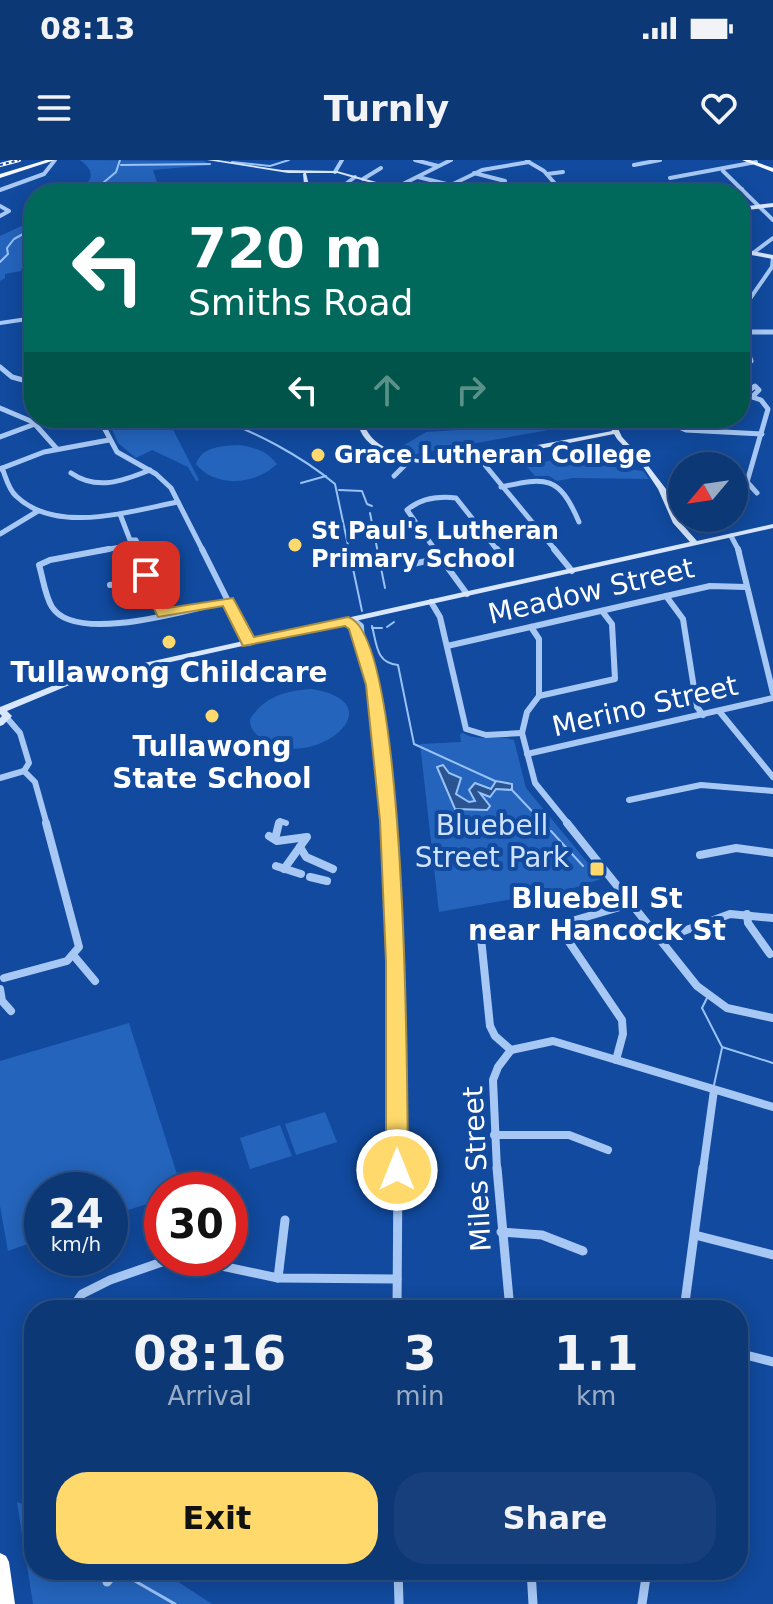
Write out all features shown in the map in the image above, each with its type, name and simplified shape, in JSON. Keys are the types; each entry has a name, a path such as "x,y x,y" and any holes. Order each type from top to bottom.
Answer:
{"highway":[{"path":"0,1562 6,1604"}],"main road":[{"path":"209,160 283,171 335,172 381,184"},
{"path":"745,160 773,169"},
{"path":"0,174 53,162"},
{"path":"302,171 305,184"},
{"path":"750,208 773,205"},
{"path":"750,253 773,257"},
{"path":"363,428 367,440 409,461 451,465 616,432"},
{"path":"614,428 662,489 672,516 696,544"},
{"path":"3,716 25,701 70,682 773,526"}],"street":[{"path":"335,172 342,160"},
{"path":"415,160 438,166"},
{"path":"403,184 451,160"},
{"path":"634,165 660,160"},
{"path":"453,184 474,173 527,161 547,174 555,184"},
{"path":"670,178 723,171 753,161"},
{"path":"0,190 42,175 53,162"},
{"path":"363,179 381,168"},
{"path":"723,171 737,184"},
{"path":"547,174 563,172"},
{"path":"474,173 505,181"},
{"path":"347,184 355,177"},
{"path":"418,177 447,184"},
{"path":"750,197 773,220"},
{"path":"0,206 9,211 0,216"},
{"path":"753,253 773,238"},
{"path":"750,299 772,267 773,257"},
{"path":"0,323 24,319"},
{"path":"750,332 773,332"},
{"path":"0,367 12,377 24,380"},
{"path":"750,389 755,386 759,390 753,396"},
{"path":"750,395 768,409 747,482 757,493"},
{"path":"0,408 24,416"},
{"path":"0,437 24,428"},
{"path":"40,428 50,436 57,449"},
{"path":"104,428 109,440 124,457 167,483 249,643"},
{"path":"681,428 762,434"},
{"path":"109,440 57,449 1,469 16,496 38,511 73,516 120,514 178,502"},
{"path":"480,459 572,571"},
{"path":"394,476 409,461"},
{"path":"71,473 82,481 102,485 125,481 150,470"},
{"path":"501,487 542,479 550,481 571,503 579,522"},
{"path":"467,594 407,510 411,505 447,497 459,502 506,561"},
{"path":"0,534 38,511"},
{"path":"120,514 128,542 39,565 52,607 67,620 96,626 228,601"},
{"path":"731,536 737,544 773,696"},
{"path":"413,564 440,558"},
{"path":"110,585 139,579 149,583 164,614"},
{"name":"Meadow Street","path":"447,646 710,586 746,587"},
{"path":"666,596 683,619 697,707 703,715"},
{"path":"431,602 439,614 466,729 485,735 522,733"},
{"path":"539,696 615,679 612,624 602,611"},
{"path":"351,620 372,678 381,731 392,877 396,1000 397,1300"},
{"path":"531,627 539,639 539,696 527,712 522,733 541,794 708,997 738,1012 773,1018"},
{"name":"Merino Street","path":"527,754 703,715 773,696"},
{"path":"719,711 773,777"},
{"path":"0,778 24,771 29,763 17,729 3,716"},
{"path":"11,1011 2,1001 2,976 74,956 79,947 35,782 32,775 24,771"},
{"path":"629,800 701,785 773,791"},
{"path":"284,827 274,838 307,837 280,868 301,874"},
{"path":"300,847 306,857 333,869"},
{"path":"700,855 736,848 773,853"},
{"path":"310,877 327,881"},
{"path":"616,1060 623,1034 620,1013 565,936 564,930 572,921 630,904"},
{"path":"659,940 730,914 773,918"},
{"path":"747,914 748,923 770,954"},
{"path":"481,938 490,1026 495,1036 511,1050"},
{"path":"74,956 95,981"},
{"name":"Miles Street","path":"509,1300 494,1135 493,1080 498,1067 511,1050 553,1041 773,1107"},
{"path":"685,1300 714,1090"},
{"path":"494,1135 569,1135 608,1150"},
{"path":"278,1278 285,1220"},
{"path":"501,1232 542,1235 583,1251"},
{"path":"695,1235 773,1255"},
{"path":"78,1300 82,1294 110,1280 162,1262 193,1260 278,1278 397,1279"},
{"path":"748,1356 773,1362"},
{"path":"398,1580 399,1604"},
{"path":"532,1580 533,1604"},
{"path":"642,1604 646,1580"}],"green space":[{"path":"80,160 204,161 211,165 153,170 157,184 86,184 91,173"},
{"path":"24,225 24,265 21,271 5,274 0,281 0,236"},
{"path":"111,428 172,428 199,480 196,481 188,467 152,450 136,458 118,443"},
{"path":"559,428 405,456 394,451 426,432"},
{"path":"240,445 261,451 277,464 258,476 235,481 213,477 196,464 208,450"},
{"path":"557,459 643,471 649,479 573,478 557,481 549,476 535,476 526,466"},
{"path":"312,689 337,697 348,708 348,721 338,733 322,743 302,748 282,748 262,739 253,730 250,719 269,700 284,693"},
{"name":"Bluebell Street Park","path":"460,734 514,740 526,788 601,879 574,888 439,912 420,744 461,742"},
{"path":"129,1023 176,1172 144,1172 144,1205 128,1210 128,1172 24,1172 24,1245 8,1251 0,1206 0,1061"},
{"path":"325,1112 337,1142 296,1155 285,1124"},
{"path":"280,1125 292,1156 250,1169 240,1138"},
{"path":"17,1502 24,1504 24,1547"},
{"path":"29,1580 175,1580 212,1604 33,1604"}],"shaded area":[{"path":"443,765 449,773 461,778 456,794 469,802 475,801 469,790 475,783 491,789 496,781 512,784 512,790 496,789 490,797 480,793 490,806 487,810 455,809 437,767"}],"waterway":[{"path":"102,184 116,172 120,160"},
{"path":"232,162 270,166 289,160"},
{"path":"121,165 210,164"},
{"path":"0,262 8,254 7,248 14,239 24,234"},
{"path":"240,428 276,445 325,476"},
{"path":"301,483 325,476"},
{"path":"325,476 335,484 362,611"},
{"path":"339,490 362,491 367,504 372,506"},
{"path":"370,513 385,588"},
{"path":"387,627 394,622"},
{"path":"372,628 382,628"},
{"path":"372,628 381,657 398,665 414,744 495,781"},
{"path":"511,789 549,829"},
{"path":"551,831 583,866"},
{"path":"707,998 702,1008 722,1047 773,1063"},
{"path":"714,1085 722,1048"},
{"path":"133,1580 175,1604"}],"railway":[{"path":"0,165 19,160"}],"place":[{"name":"Grace Lutheran College","path":"318,455"},
{"name":"St Paul's Lutheran Primary School","path":"295,545"},
{"name":"Tullawong Childcare","path":"169,642"},
{"name":"Tullawong State School","path":"212,716"},
{"name":"Bluebell St near Hancock St","path":"597,869"}],"route":[{"path":"146,575 153,576 149,583 164,614 228,601 249,643 348,621 355,627 374,685 389,821 396,962 397,1170"}]}
